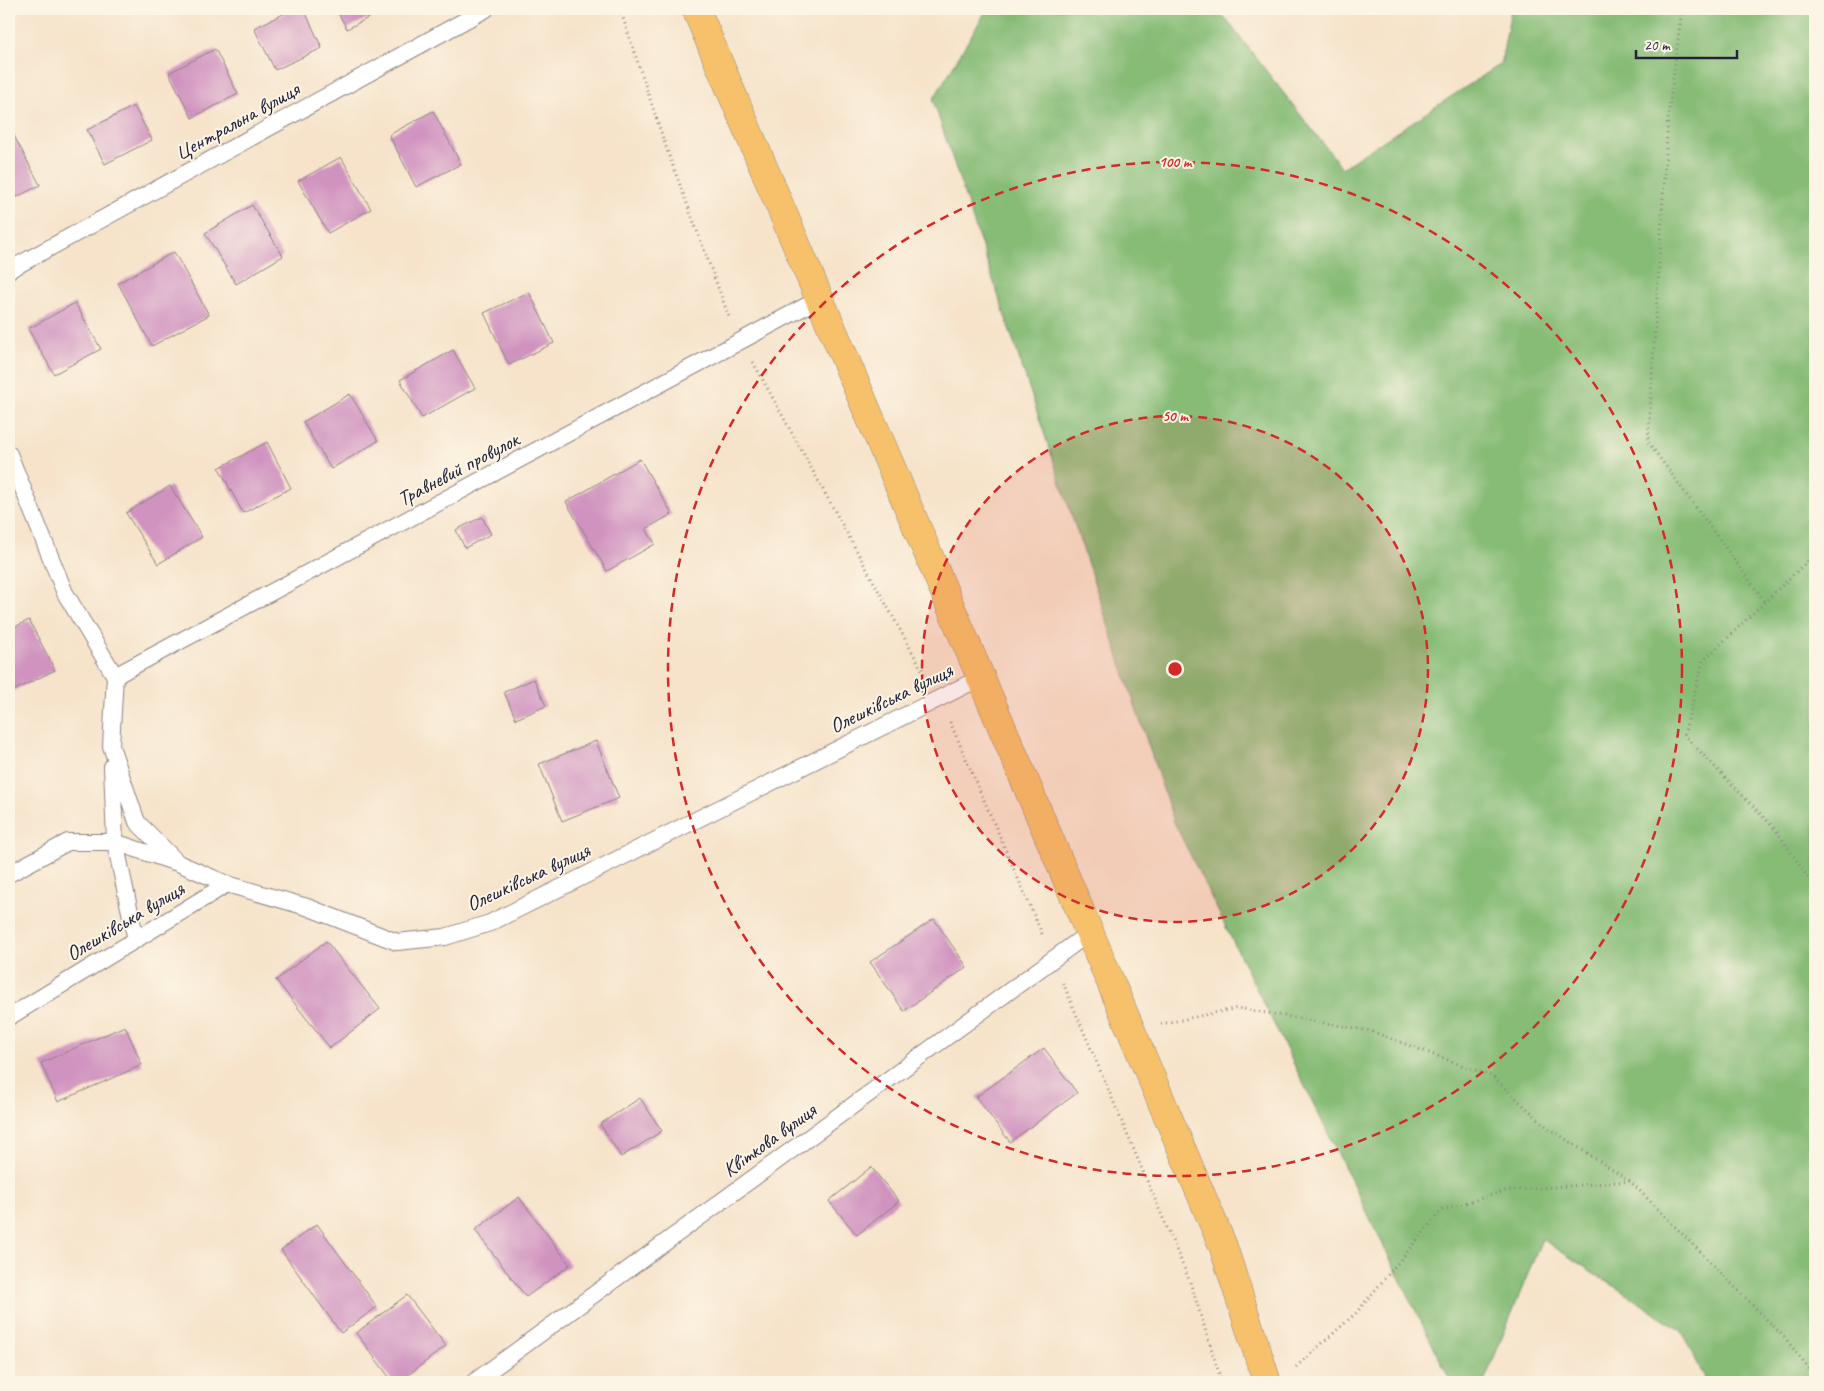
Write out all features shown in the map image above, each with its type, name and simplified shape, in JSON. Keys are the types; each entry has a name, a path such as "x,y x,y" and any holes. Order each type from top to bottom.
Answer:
{"main road":[{"path":"696,9 1223,1246 1267,1382"}],"lane":[{"name":"Центральна вулиця","path":"9,270 486,9"},
{"name":"Травневий провулок","path":"115,676 819,299"},
{"path":"9,454 65,593 115,676 111,746 115,842 136,940"},
{"name":"Олешківська вулиця","path":"9,1017 227,884 307,907 397,942 445,936 490,923 980,678"},
{"path":"111,746 136,822 178,863"},
{"path":"9,874 68,842 115,842 178,863 227,884"},
{"name":"Квіткова вулиця","path":"474,1382 1089,933"}],"path":[{"path":"1682,9 1668,118 1648,442 1766,602"},
{"path":"1815,554 1703,661 1684,735 1776,830 1815,888"},
{"path":"1130,1030 1238,1008 1372,1031 1493,1077 1548,1127 1630,1181 1785,1338 1815,1376"},
{"path":"1292,1370 1356,1313 1442,1210 1505,1191 1630,1181"}],"green space":[{"path":"987,9 1218,9 1342,168 1501,64 1511,9 1815,9 1815,1382 1707,1382 1681,1330 1542,1239 1484,1382 1451,1382 1174,822 933,100"}],"building":[{"path":"294,9 304,9 322,48 275,70 254,28"},
{"path":"336,9 385,9 347,29"},
{"path":"215,49 238,94 192,118 169,73"},
{"path":"134,106 152,140 105,164 87,130"},
{"path":"433,111 461,164 416,187 389,135"},
{"path":"13,134 40,185 9,201 9,136"},
{"path":"341,157 371,209 328,233 298,181"},
{"path":"252,205 283,256 236,284 205,233"},
{"path":"174,252 209,315 152,346 118,283"},
{"path":"529,292 554,343 509,365 484,313"},
{"path":"75,303 101,349 54,374 28,329"},
{"path":"453,350 475,388 422,418 400,380"},
{"path":"350,394 378,441 331,469 303,422"},
{"path":"267,442 291,488 243,513 219,468"},
{"path":"640,459 672,514 646,529 655,544 607,571 566,502"},
{"path":"170,486 202,537 158,564 126,513"},
{"path":"482,517 491,534 465,548 456,530"},
{"path":"29,620 55,670 9,693 9,630"},
{"path":"534,679 546,706 516,719 504,692"},
{"path":"596,741 619,798 562,821 539,764"},
{"path":"934,919 967,967 904,1011 870,962"},
{"path":"326,941 380,1009 330,1048 276,980"},
{"path":"125,1026 142,1065 58,1102 41,1063"},
{"path":"1044,1048 1077,1093 1010,1142 976,1097"},
{"path":"640,1098 662,1131 621,1157 600,1124"},
{"path":"871,1167 899,1201 857,1235 829,1201"},
{"path":"519,1197 570,1265 526,1297 475,1230"},
{"path":"317,1224 377,1307 341,1333 281,1250"},
{"path":"407,1295 446,1346 399,1382 393,1382 356,1333"}]}
